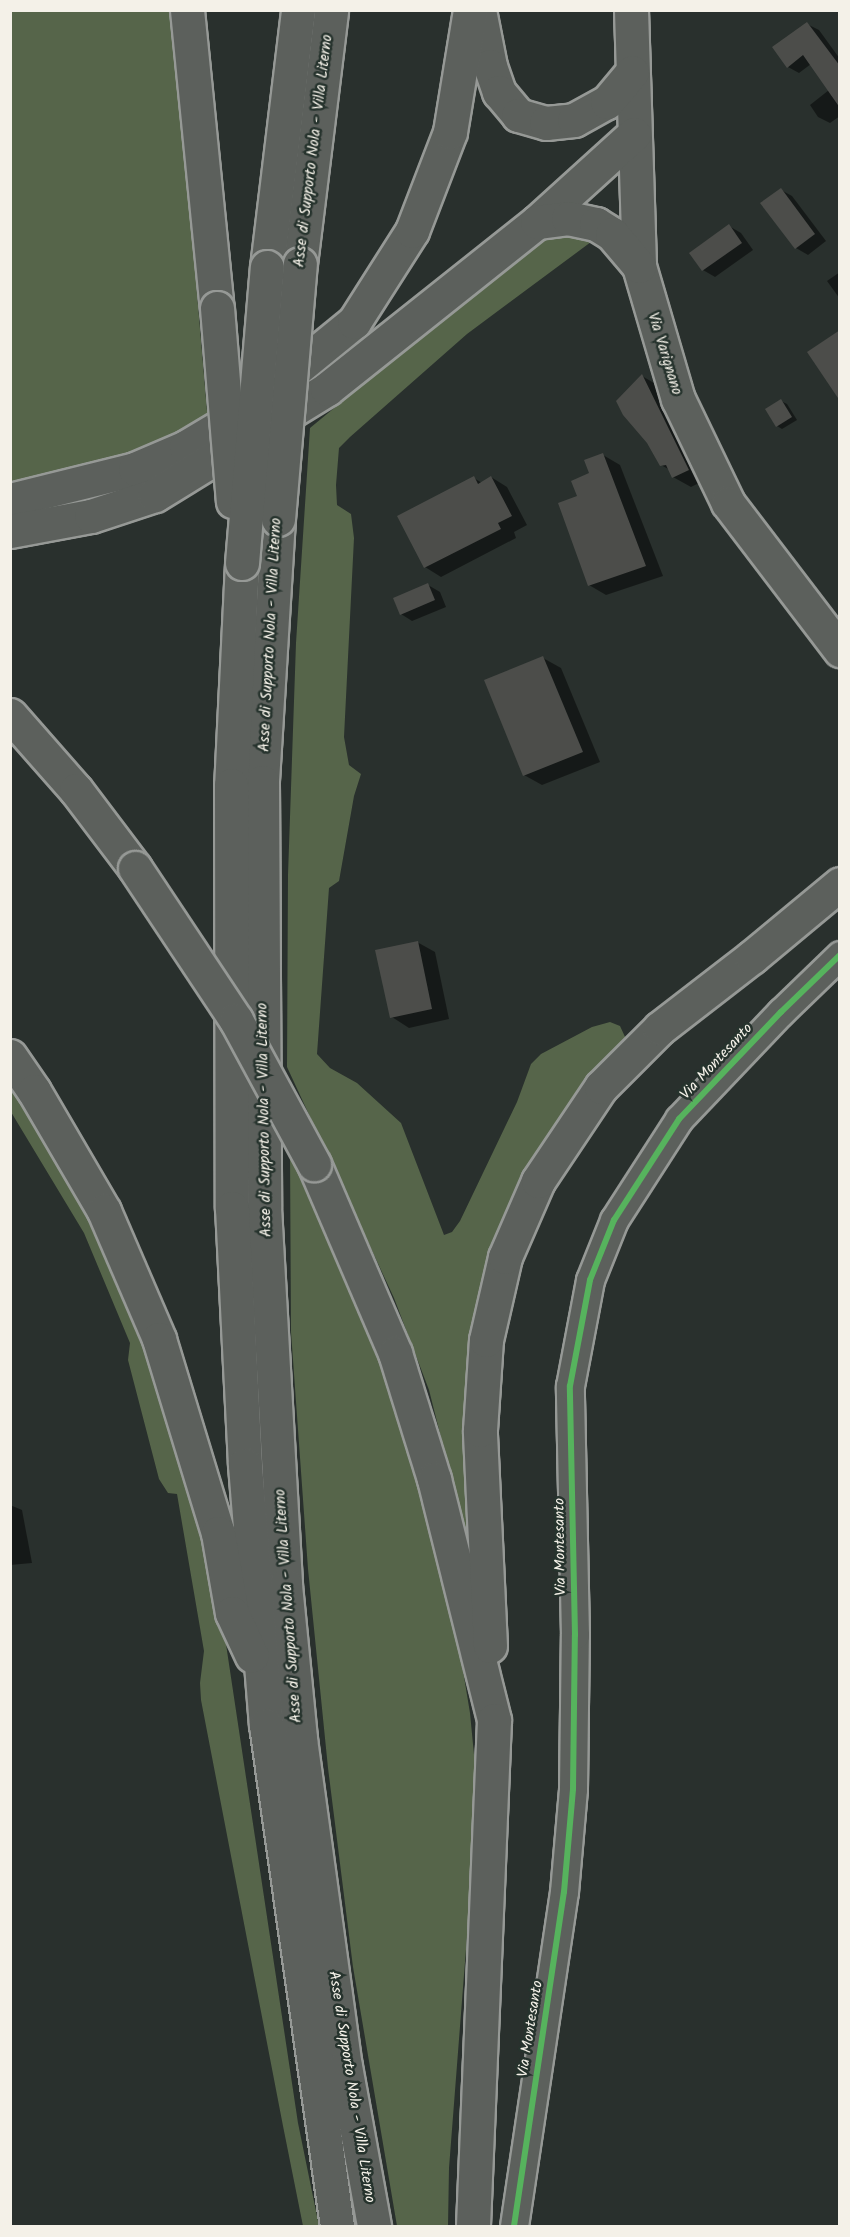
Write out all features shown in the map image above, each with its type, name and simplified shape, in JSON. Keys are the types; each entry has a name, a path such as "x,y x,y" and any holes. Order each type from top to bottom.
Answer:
{"main road":[{"path":"187,10 217,308 229,478 242,563"},
{"name":"Asse di Supporto Nola - Villa Literno","path":"298,10 267,267 242,563 231,785 232,1208 244,1465 266,1725 337,2226"},
{"name":"Asse di Supporto Nola - Villa Literno","path":"331,10 300,264 278,519 262,782 264,1183 283,1550 301,1751 345,2066 374,2226"},
{"path":"10,500 135,469 186,447 241,414 354,322 412,231 450,132 470,10"},
{"path":"479,10 490,66 499,92 518,115 546,123 574,120 607,102 632,72"},
{"name":"Via Varignano","path":"631,10 639,266 678,399 728,503 840,650"},
{"path":"10,531 91,516 155,495 327,389 537,222 634,134"},
{"path":"537,222 568,218 596,224 612,234 639,266"},
{"path":"10,714 76,790 135,868 236,1020 314,1164 395,1353 434,1479 494,1719"},
{"path":"473,2226 494,1719 480,1430 486,1340 505,1257 538,1181 601,1087 660,1028 752,957 840,884"},
{"path":"10,1056 34,1091 104,1211 159,1339 219,1533 232,1613 262,1677"}],"street":[{"name":"Via Montesanto","path":"514,2226 564,1892 573,1789 575,1635 570,1386 590,1280 614,1220 679,1119 781,1012 840,955"}],"green space":[{"path":"11,11 173,11 208,423 134,456 11,489"},
{"path":"558,231 595,239 467,334 350,437 339,448 336,485 337,505 351,514 354,538 344,737 349,765 361,774 354,796 339,881 329,888 317,1054 330,1068 357,1083 401,1123 444,1235 452,1232 460,1221 517,1102 531,1064 541,1054 592,1027 610,1022 620,1026 626,1039 522,1192 471,1556 429,1390 394,1298 287,1067 288,875 296,643 310,428 540,238"},
{"path":"10,1071 123,1279 212,1551 298,2123 319,2226 303,2226 283,2126 201,1700 200,1683 204,1651 177,1494 168,1493 159,1479 128,1360 130,1343 84,1233 11,1112"},
{"path":"290,1153 343,1265 376,1347 414,1462 455,1622 470,1713 475,1765 473,1859 449,2168 448,2226 397,2226 353,1967 328,1768 308,1569 291,1332"}],"building":[{"path":"807,22 840,66 840,108 803,55 787,68 772,47"},
{"path":"781,188 815,234 795,249 760,203"},
{"path":"729,224 742,243 702,271 689,253"},
{"path":"840,330 840,401 807,352"},
{"path":"642,374 689,470 672,478 666,465 660,466 647,443 623,415 616,401"},
{"path":"781,399 792,417 776,427 765,409"},
{"path":"603,453 646,566 588,586 558,503 577,496 571,481 589,473 584,460"},
{"path":"474,476 478,484 491,476 512,516 498,523 501,529 424,568 397,516"},
{"path":"428,583 435,600 400,615 393,598"},
{"path":"543,656 583,752 523,776 484,680"},
{"path":"418,941 432,1009 390,1018 375,950"}],"cycle path":[{"path":"514,2226 564,1892 573,1789 575,1635 570,1386 590,1280 614,1220 679,1119 781,1012 840,955"}]}
